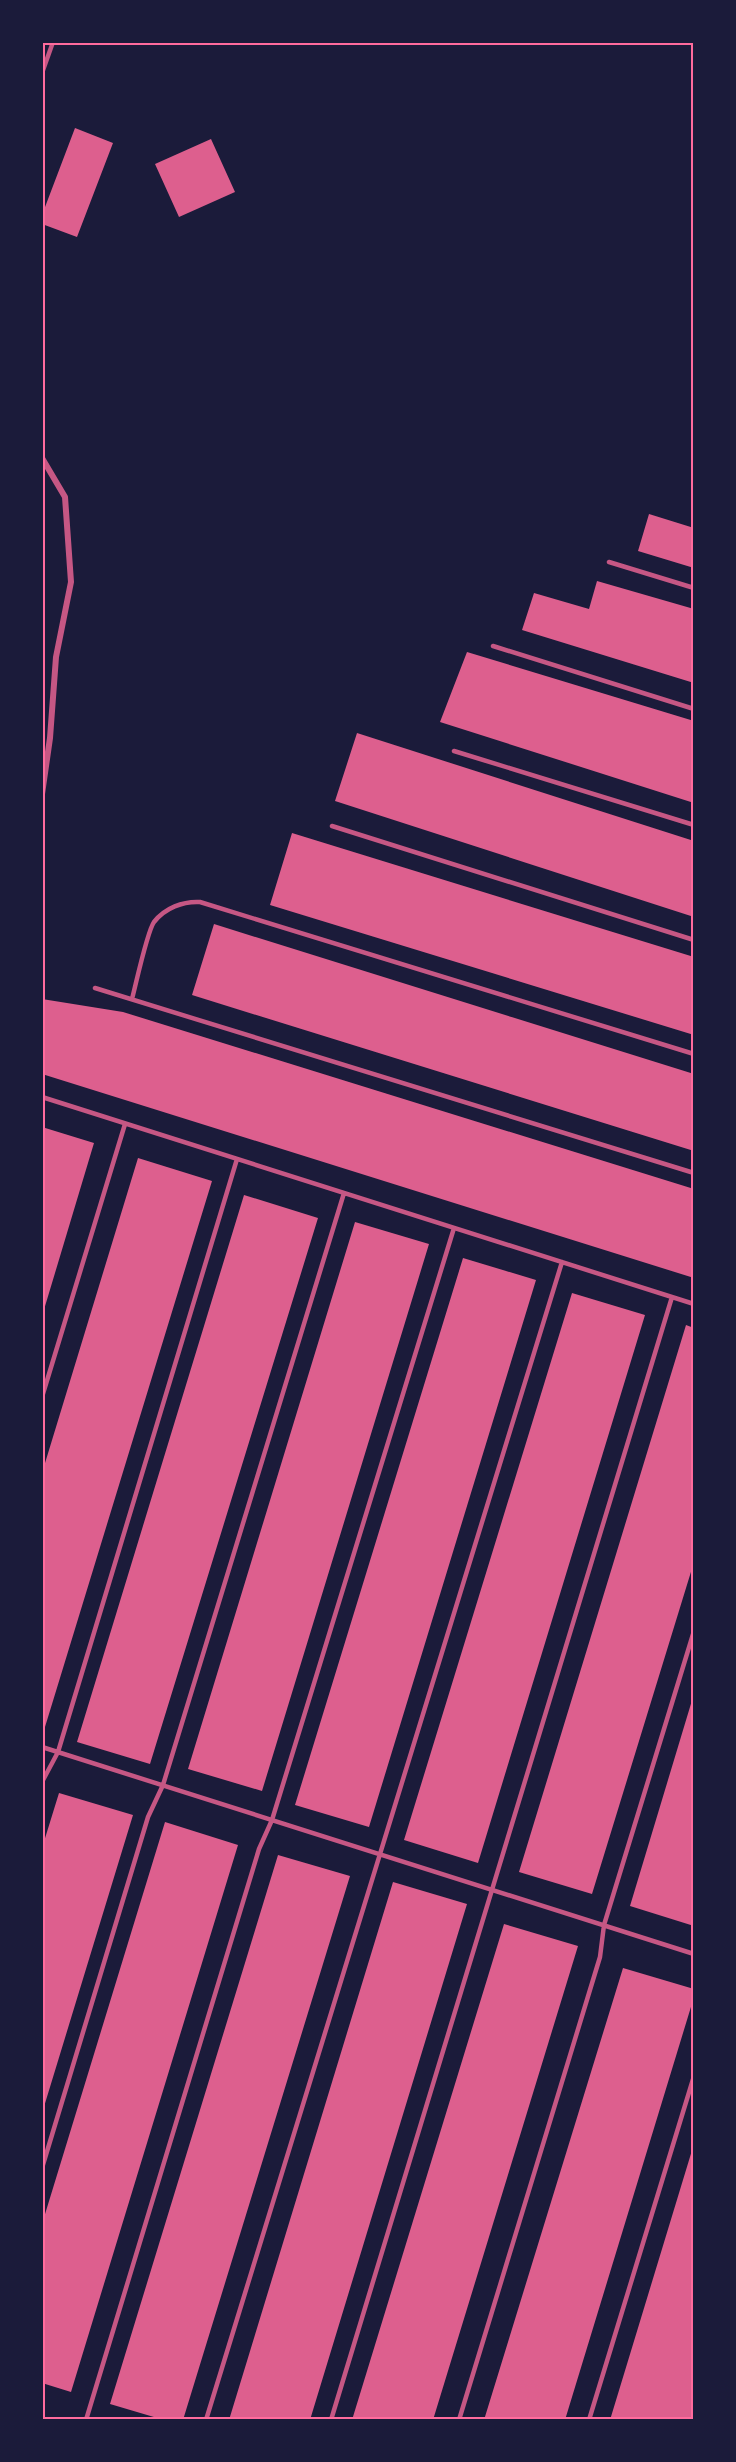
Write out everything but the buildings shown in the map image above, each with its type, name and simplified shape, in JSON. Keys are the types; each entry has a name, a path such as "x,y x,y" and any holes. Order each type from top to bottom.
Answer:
{"street":[{"path":"42,458 65,497 71,582 56,657 50,738 42,794"}],"lane":[{"path":"42,73 53,42"},
{"path":"609,562 694,588"},
{"path":"493,646 694,709"},
{"path":"454,751 694,825"},
{"path":"332,826 694,940"},
{"path":"132,999 153,924 164,912 175,906 189,901 200,902 694,1054"},
{"path":"95,988 694,1173"},
{"path":"42,1097 694,1304"},
{"path":"42,1396 125,1124"},
{"path":"42,1782 58,1752 237,1159"},
{"path":"42,2168 148,1817 163,1785 344,1193"},
{"path":"86,2420 255,1861 272,1820 454,1228"},
{"path":"206,2420 562,1262"},
{"path":"331,2420 672,1297"},
{"path":"459,2420 600,1957 604,1925 694,1631"},
{"path":"42,1747 694,1954"},
{"path":"589,2420 694,2076"}]}
